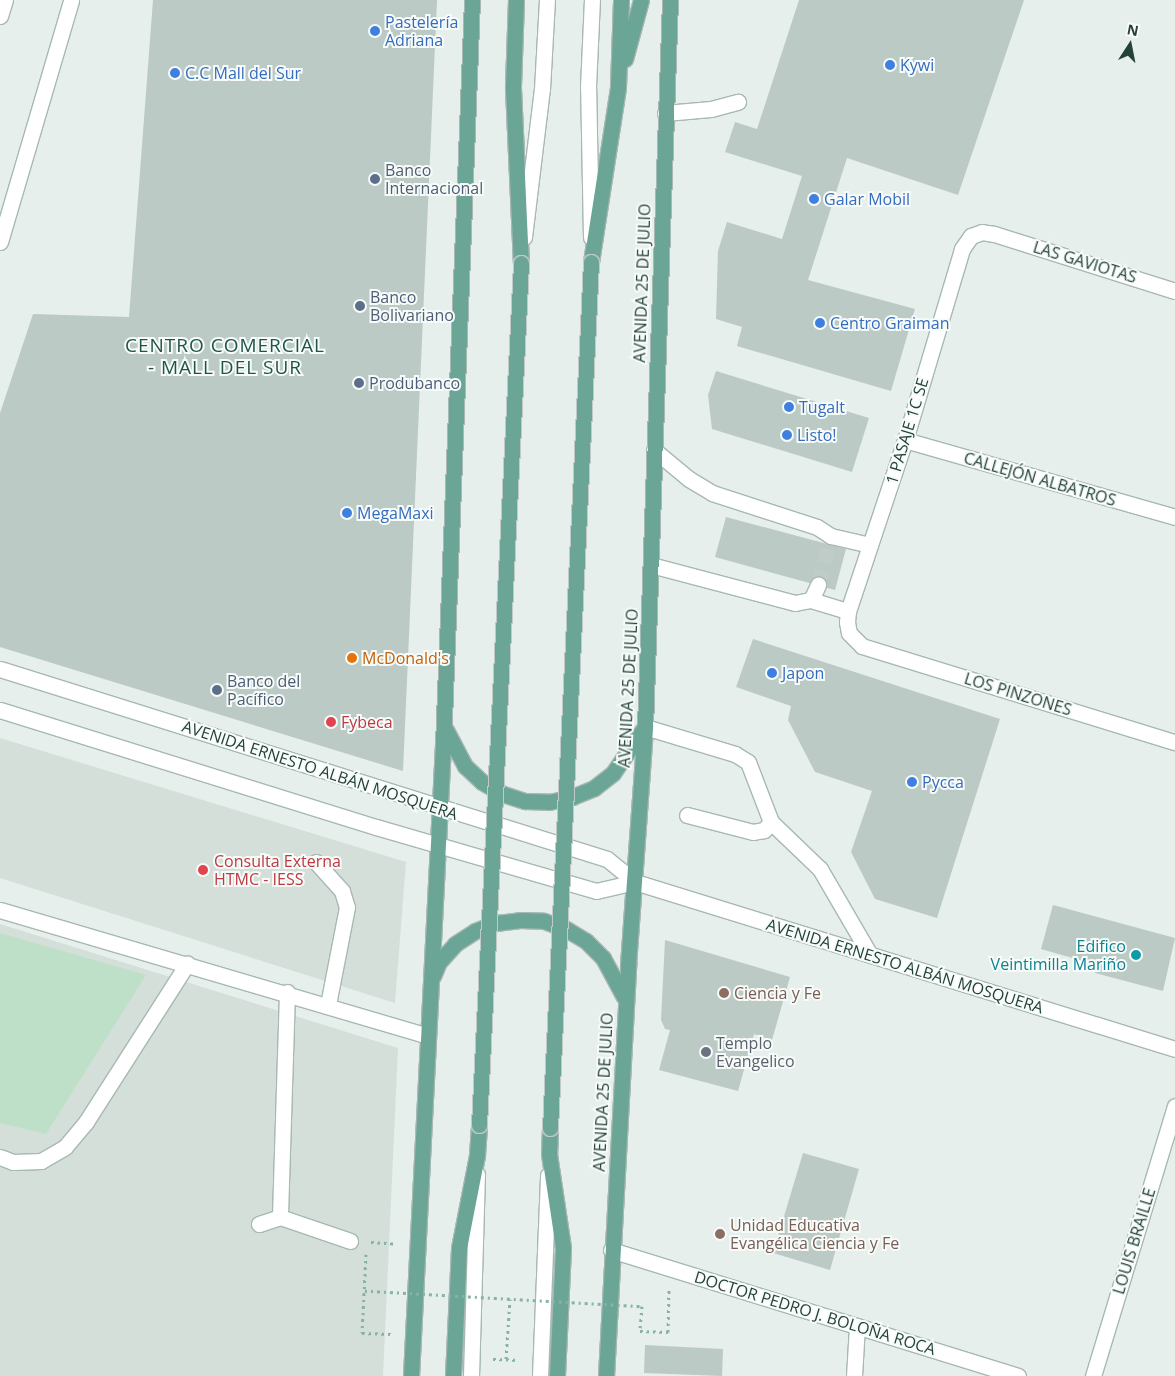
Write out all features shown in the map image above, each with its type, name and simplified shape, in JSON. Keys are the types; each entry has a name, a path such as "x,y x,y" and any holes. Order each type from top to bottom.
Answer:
{"main road":[{"path":"410,1376 444,724 472,0"},
{"path":"453,1376 458,1248 477,1155 479,1125 521,259 513,88 516,0"},
{"path":"618,87 621,0"},
{"path":"558,1376 563,1248 549,1154 591,259 618,87 641,0"},
{"name":"AVENIDA 25 DE JULIO","path":"606,1376 611,1250 645,727 670,0"},
{"path":"444,724 452,746 465,766 482,782 518,798 549,802 572,798 594,788 612,773 645,727"},
{"path":"430,983 439,962 455,944 474,931 496,923 544,921 566,929 586,941 603,958 626,1003"}],"street":[{"path":"0,16 5,0"},
{"path":"0,242 71,0"},
{"path":"521,259 542,89 547,0"},
{"path":"591,259 588,86 592,0"},
{"path":"665,113 711,109 738,102"},
{"name":"1 PASAJE 1C SE","path":"862,646 849,633 848,611 905,440 962,248 971,236 982,232 994,234"},
{"name":"LAS GAVIOTAS","path":"994,234 1175,290"},
{"name":"CALLEJÓN ALBATROS","path":"905,440 1175,518"},
{"path":"654,450 689,479 712,493 817,527 830,540 870,545"},
{"path":"651,565 795,603 811,600 848,611"},
{"path":"811,600 818,585"},
{"name":"LOS PINZONES","path":"862,646 1175,742"},
{"name":"AVENIDA ERNESTO ALBÁN MOSQUERA","path":"0,669 606,859 635,882 1175,1049"},
{"path":"0,710 438,845 596,891 635,882"},
{"path":"645,727 735,754 748,762 771,822 820,869 870,955"},
{"path":"687,815 754,832 764,830 771,822"},
{"path":"316,862 342,891 347,907 328,1005"},
{"path":"0,910 287,992 428,1036"},
{"path":"0,1157 13,1162 41,1161 65,1147 86,1122 187,964"},
{"path":"280,1217 287,992"},
{"name":"LOUIS BRAILLE","path":"1094,1376 1175,1106"},
{"path":"540,1376 549,1154"},
{"path":"471,1376 477,1155"},
{"path":"259,1224 280,1217 350,1241"},
{"name":"DOCTOR PEDRO J. BOLOÑA ROCA","path":"611,1250 1018,1376"},
{"path":"854,1376 857,1326"}],"path":[{"path":"367,1242 417,1245"},
{"path":"366,1252 362,1333 413,1335"},
{"path":"365,1291 642,1306 640,1331 668,1332 669,1268"},
{"path":"506,1359 510,1298"},
{"path":"472,1358 540,1361"}],"shaded area":[{"name":"Consulta Externa HTMC - IESS","path":"0,738 406,862 395,1003 0,878"},
{"path":"0,924 398,1048 383,1376 0,1376"}],"green space":[{"path":"0,933 146,975 46,1134 0,1123"}],"building":[{"name":"CENTRO COMERCIAL - MALL DEL SUR","path":"153,0 437,0 403,771 0,647 0,413 33,314 129,317"},
{"path":"799,0 1024,0 958,195 847,158 808,280 915,309 891,391 737,346 742,327 716,319 718,251 727,222 782,239 802,176 725,152 735,122 757,129"},
{"path":"716,371 869,418 852,472 712,429 708,395"},
{"path":"726,517 846,549 835,590 715,557"},
{"name":"Pycca","path":"753,639 1000,719 937,918 875,899 851,852 872,791 815,772 788,720 791,706 736,687"},
{"path":"1053,905 1175,938 1163,991 1095,973 1097,965 1041,949"},
{"name":"Ciencia y Fe","path":"665,940 790,977 772,1040 754,1034 738,1091 659,1070 670,1030 665,1029 661,1020"},
{"path":"803,1153 859,1169 830,1270 773,1253"},
{"path":"645,1345 723,1349 722,1376 644,1373"}],"tunnel":[{"path":"818,585 829,544"}],"place":[{"name":"Pastelería Adriana","path":"375,31"},
{"name":"Kywi","path":"890,65"},
{"name":"C.C Mall del Sur","path":"175,73"},
{"name":"Banco Internacional","path":"375,179"},
{"name":"Galar Mobil","path":"814,199"},
{"name":"Banco Bolivariano","path":"360,306"},
{"name":"Centro Graiman","path":"820,323"},
{"name":"Produbanco","path":"359,383"},
{"name":"Tugalt","path":"789,407"},
{"name":"Listo!","path":"787,435"},
{"name":"MegaMaxi","path":"347,513"},
{"name":"McDonald's","path":"352,658"},
{"name":"Japon","path":"772,673"},
{"name":"Banco del Pacífico","path":"217,690"},
{"name":"Fybeca","path":"331,722"},
{"name":"Pycca","path":"912,782"},
{"name":"Consulta Externa HTMC - IESS","path":"203,870"},
{"name":"Edifico Veintimilla Mariño","path":"1136,955"},
{"name":"Ciencia y Fe","path":"724,993"},
{"name":"Templo Evangelico","path":"706,1052"},
{"name":"Unidad Educativa Evangélica Ciencia y Fe","path":"720,1234"}],"district":[{"name":"CENTRO COMERCIAL - MALL DEL SUR","path":"225,357"}]}
